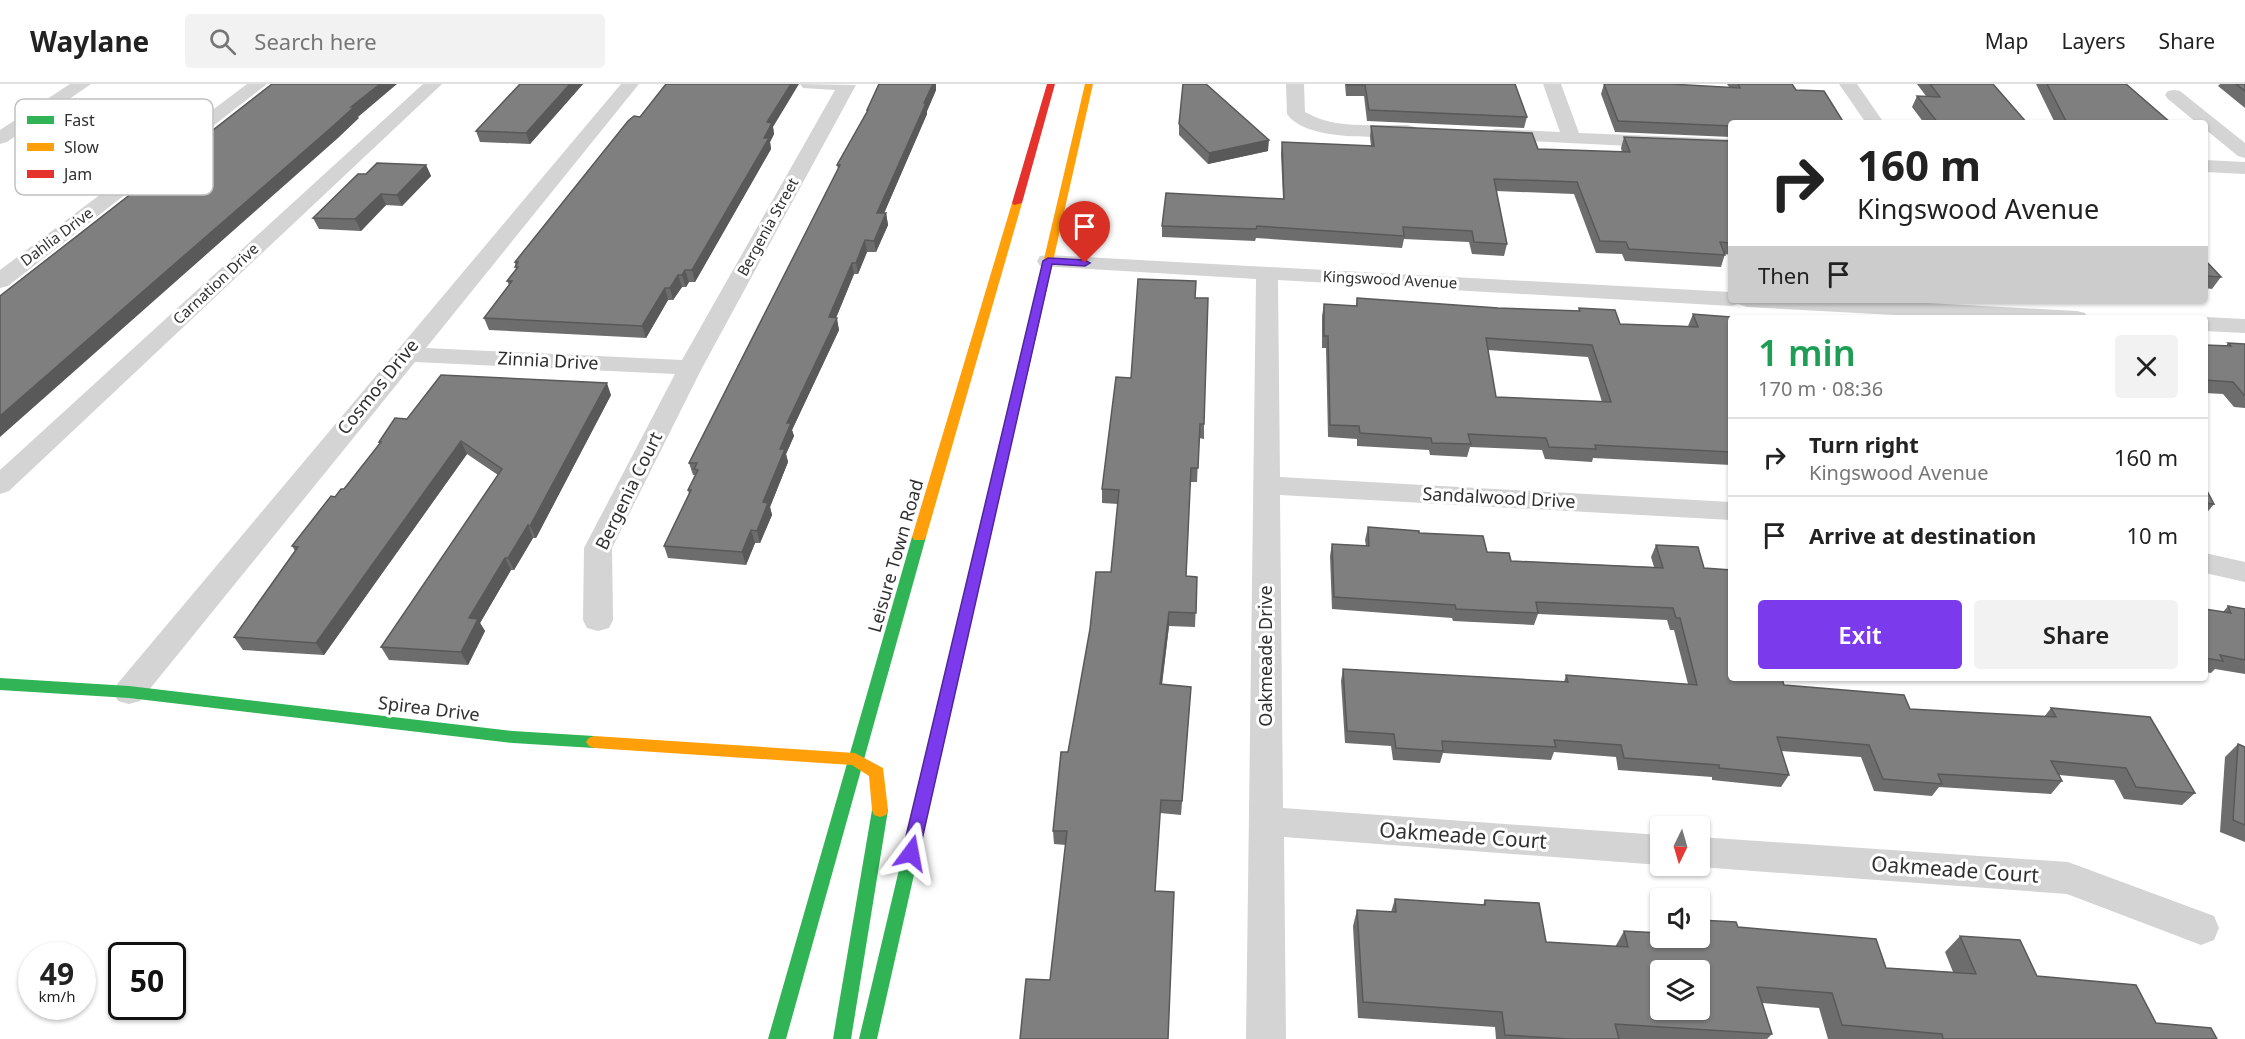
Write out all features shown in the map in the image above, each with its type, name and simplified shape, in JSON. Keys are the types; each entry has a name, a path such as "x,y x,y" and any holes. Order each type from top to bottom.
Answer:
{"main road":[{"name":"Leisure Town Road","path":"777,1039 855,759 1042,124 1051,84"},
{"path":"868,1039 1043,256 1089,84"},
{"path":"1031,204 1042,124"},
{"name":"Spirea Drive","path":"0,684 129,692 513,737 855,759"},
{"path":"842,1039 881,805 877,773 855,759"}],"street":[{"path":"59,99 82,84"},
{"name":"Dahlia Drive","path":"213,118 258,84"},
{"name":"Carnation Drive","path":"0,485 433,84"},
{"name":"Cosmos Drive","path":"129,692 630,84"},
{"path":"808,84 847,85"},
{"path":"1295,84 1296,114 1316,126 1423,132"},
{"path":"1552,84 1571,138"},
{"path":"1848,84 1873,120"},
{"name":"Bergenia Street","path":"690,368 847,85"},
{"path":"2174,95 2205,120"},
{"path":"2208,122 2245,152"},
{"path":"0,138 15,128"},
{"path":"1480,134 1728,145"},
{"path":"2208,166 2245,168"},
{"name":"Dahlia Drive","path":"0,281 113,195"},
{"name":"Kingswood Avenue","path":"1043,256 1268,273 1728,299"},
{"name":"Oakmeade Drive","path":"1266,1039 1268,273"},
{"path":"1802,303 2022,315"},
{"path":"2208,324 2245,326"},
{"name":"Zinnia Drive","path":"406,354 690,368"},
{"name":"Bergenia Court","path":"598,620 598,548 690,368"},
{"name":"Sandalwood Drive","path":"1266,485 1728,512"},
{"path":"2208,564 2245,572"},
{"name":"Oakmeade Court","path":"1266,822 1650,849"},
{"name":"Oakmeade Court","path":"1710,853 2068,878 2201,928"}],"building":[{"path":"272,84 380,84 0,416 0,296 130,195 213,195 213,130"},
{"path":"520,84 570,84 526,133 476,131"},
{"path":"666,84 791,84 767,122 772,123 764,138 769,138 692,270 685,270 682,275 678,275 670,288 665,288 642,326 484,318 512,281 507,281 518,267 515,267 518,262 515,262 628,121 634,116 640,117"},
{"path":"879,84 933,84 877,213 886,213 874,241 865,240 856,263 852,263 829,317 837,318 787,423 791,423 780,449 785,449 763,502 768,503 757,531 751,530 742,552 664,546 698,470 694,469 697,463 689,463 840,165 837,165 868,110"},
{"path":"1183,84 1206,84 1269,140 1209,153 1179,124"},
{"path":"1347,84 1515,84 1527,117 1369,110 1365,85"},
{"path":"1604,84 1670,84 1740,88 1738,84 1792,84 1796,90 1824,91 1842,120 1728,120 1728,126 1618,121"},
{"path":"1930,84 1993,84 2024,120 1936,120 1917,96 1940,97"},
{"path":"2047,84 2126,84 2168,120 2065,120"},
{"path":"2236,84 2245,84 2245,91"},
{"path":"1371,126 1532,133 1538,149 1630,152 1624,137 1728,141 1728,243 1720,242 1725,255 1629,249 1626,242 1600,241 1577,182 1494,179 1507,244 1474,242 1472,231 1403,227 1404,236 1257,226 1256,229 1162,226 1166,193 1284,199 1282,142 1374,146"},
{"path":"377,163 426,165 397,195 381,194 355,219 313,218 358,174 366,174"},
{"path":"2208,263 2221,277 2208,276"},
{"path":"1138,279 1196,281 1195,298 1208,298 1204,424 1200,424 1198,468 1191,468 1186,576 1197,577 1196,613 1169,612 1160,684 1191,687 1182,801 1161,800 1155,891 1174,892 1168,1039 1020,1039 1026,979 1050,980 1067,831 1053,831 1061,752 1068,752 1090,629 1096,572 1111,572 1119,490 1102,489 1116,377 1131,378"},
{"path":"1357,298 1498,308 1615,310 1620,324 1698,327 1693,314 1728,317 1728,452 1595,445 1596,449 1549,447 1546,438 1468,434 1471,444 1432,443 1431,438 1360,433 1359,426 1330,425 1328,336 1324,336 1324,304 1357,306","holes":["1486,338 1592,345 1611,402 1496,397"]},
{"path":"2228,343 2245,344 2245,395 2233,382 2208,380 2208,345 2231,346"},
{"path":"441,375 607,383 530,526 528,525 508,558 505,558 469,618 478,619 461,652 381,647 502,469 461,441 316,643 234,637 298,547 292,546 331,496 335,497 341,489 344,489 381,442 379,442 395,418 407,419"},
{"path":"2208,493 2214,504 2208,503"},
{"path":"1368,527 1419,531 1419,533 1483,536 1487,552 1509,553 1511,561 1663,568 1656,545 1698,547 1704,568 1728,570 1728,681 1783,681 1784,685 1904,695 1910,709 2056,717 2051,708 2150,717 2195,793 2136,787 2126,768 2051,761 2062,781 1938,774 1942,784 1883,779 1869,745 1777,737 1789,775 1719,768 1719,765 1624,758 1621,745 1554,740 1556,747 1442,741 1443,751 1396,748 1394,734 1347,731 1343,669 1568,682 1566,675 1697,685 1680,618 1676,618 1673,608 1536,602 1538,613 1456,609 1455,605 1334,597 1332,544 1369,546"},
{"path":"2228,606 2245,609 2245,660 2220,655 2223,661 2208,658 2208,609 2231,613"},
{"path":"2238,744 2245,747 2245,825 2233,820"},
{"path":"1395,899 1485,905 1485,900 1539,903 1546,942 1628,947 1624,931 1650,932 1650,948 1710,948 1710,921 1736,922 1738,927 1876,939 1886,968 1976,974 1960,936 2020,940 2037,976 2136,985 2156,1023 2211,1028 2217,1039 1943,1039 1942,1034 1842,1025 1832,993 1757,987 1772,1034 1615,1024 1619,1039 1505,1035 1502,1012 1363,1002 1357,910 1396,912"}],"traffic: fast":[{"path":"868,1039 994,493"},
{"path":"777,1039 919,537"},
{"path":"0,684 129,692 513,737 594,742"},
{"path":"842,1039 880,810"}],"traffic: slow":[{"path":"1037,310 1089,84"},
{"path":"919,537 1017,203"},
{"path":"594,742 855,759 877,773 880,810"}],"traffic: jam":[{"path":"1017,203 1051,84"},
{"path":"994,493 1037,310"}],"route":[{"path":"911,853 1048,261 1085,263"}]}
